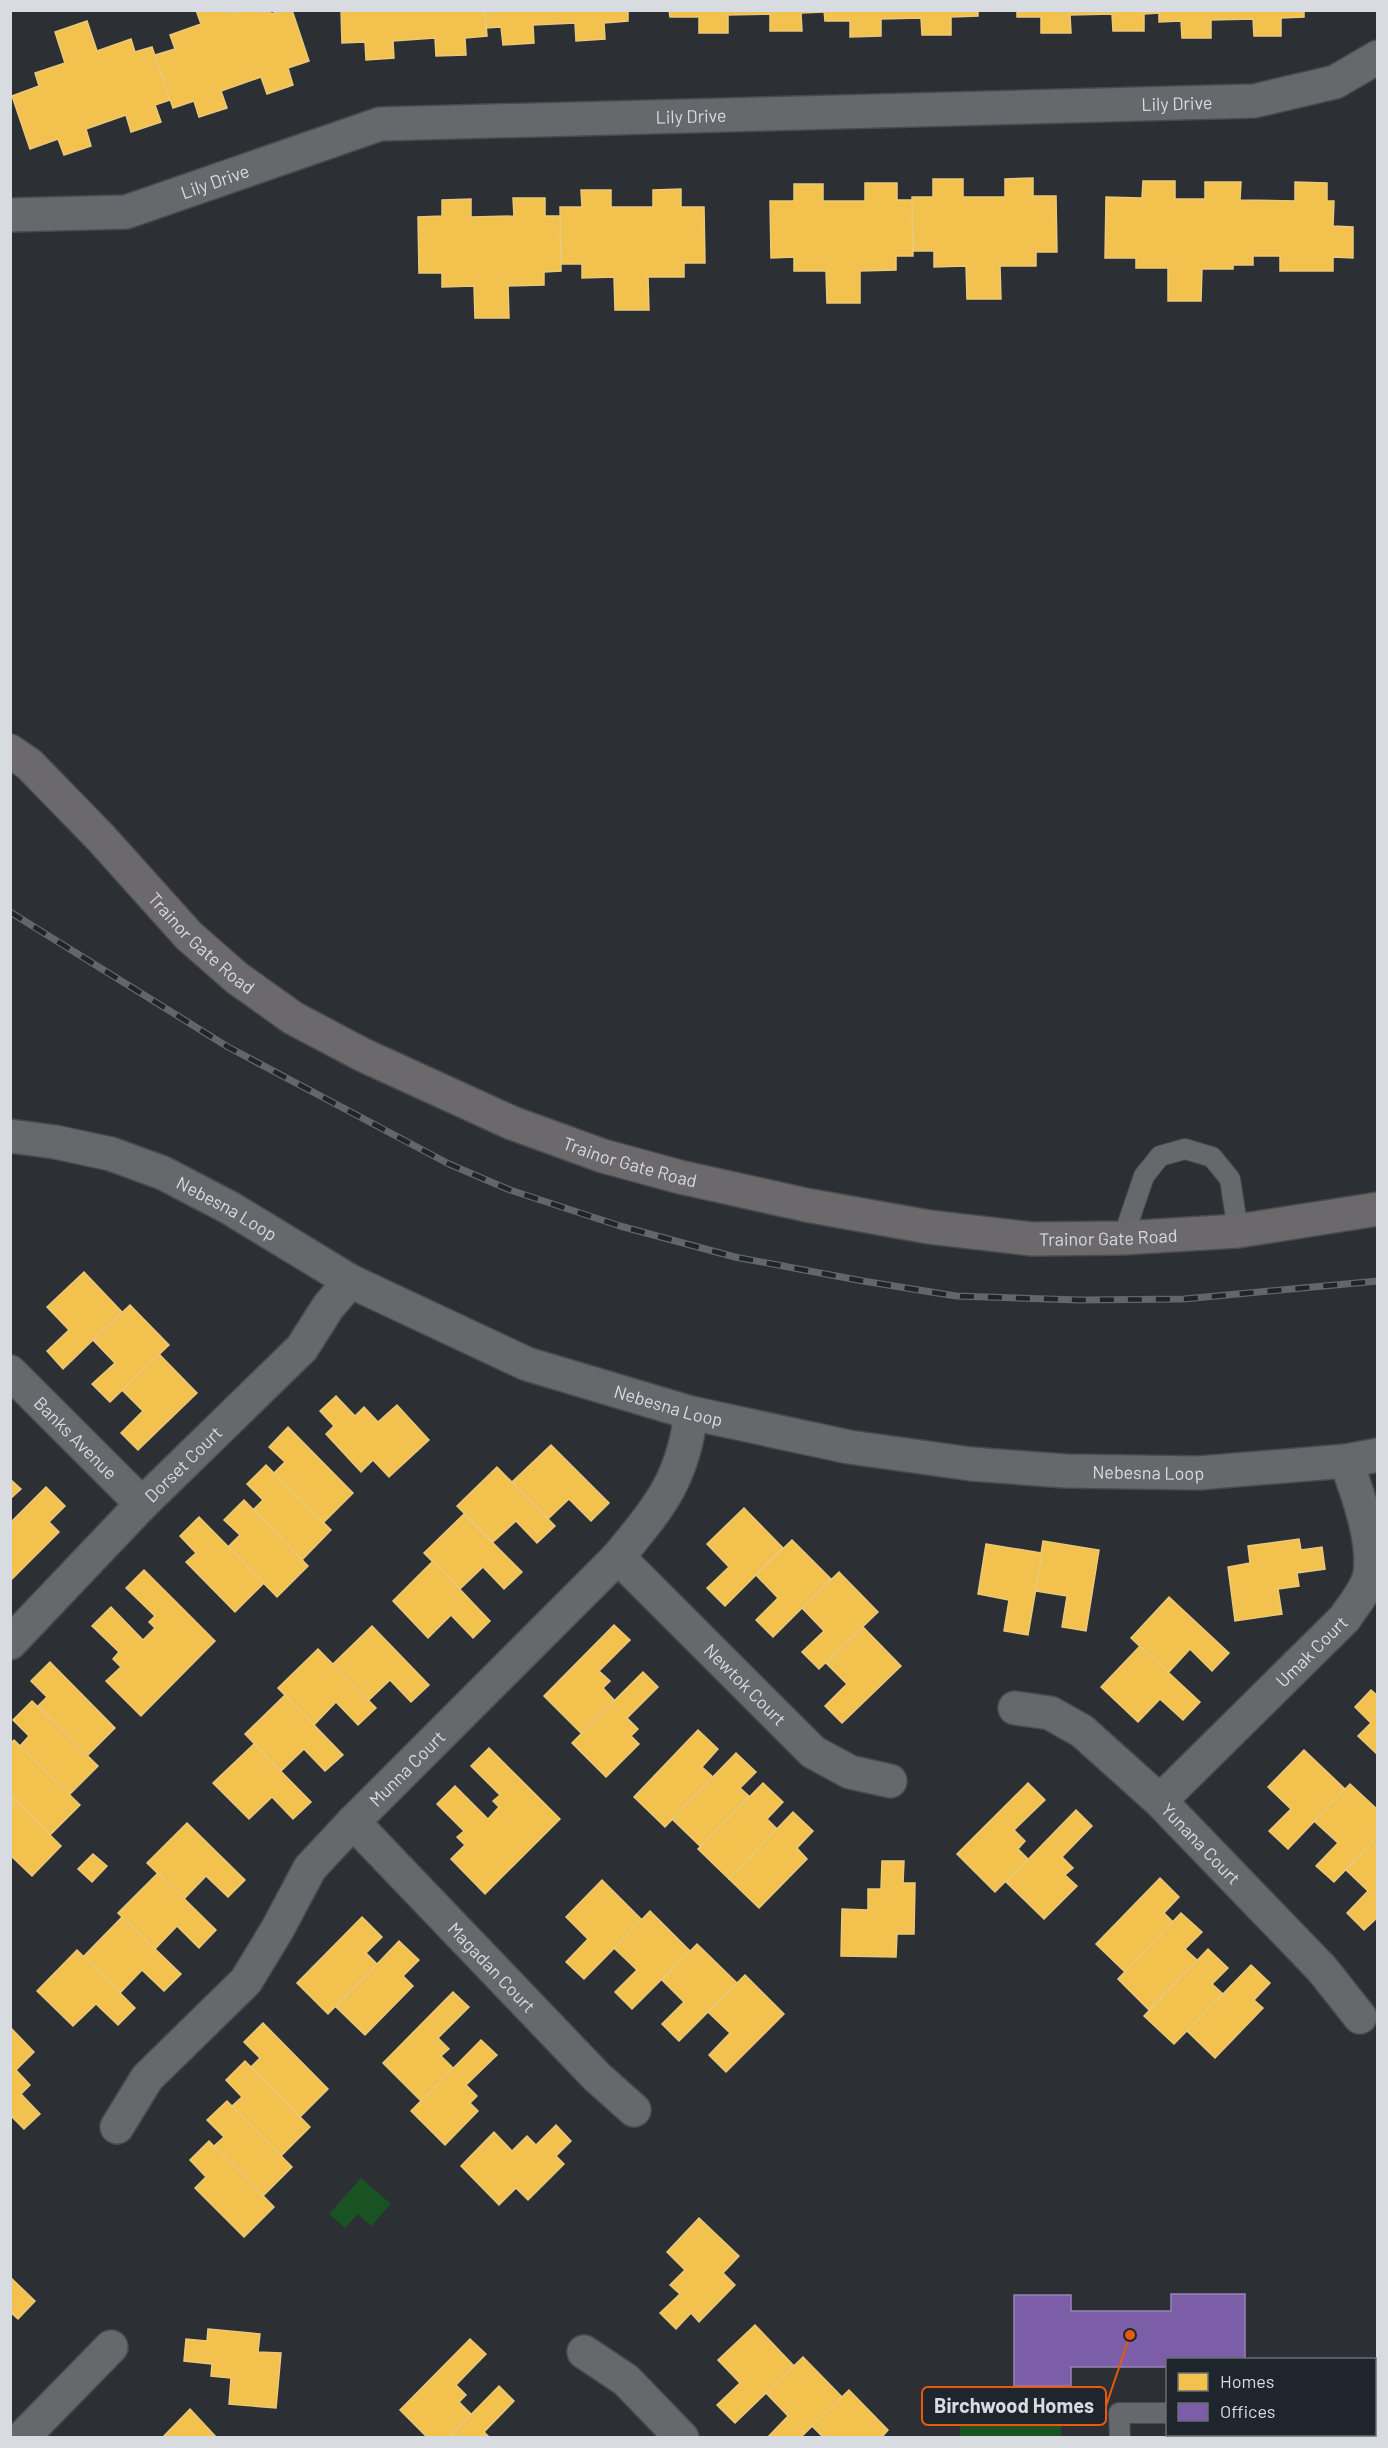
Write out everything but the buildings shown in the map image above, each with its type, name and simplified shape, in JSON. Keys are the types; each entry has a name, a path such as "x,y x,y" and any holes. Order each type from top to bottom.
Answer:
{"main road":[{"name":"Trainor Gate Road","path":"10,752 29,764 101,838 189,936 237,978 303,1024 363,1055 512,1123 603,1156 680,1177 806,1205 929,1227 1032,1239 1123,1238 1238,1231 1377,1209"}],"street":[{"name":"Lily Drive","path":"10,215 126,212 380,124 1254,101 1335,82 1377,57"},
{"name":"Nebesna Loop","path":"10,1136 55,1142 111,1154 163,1173 230,1208 350,1281 527,1364 691,1413 849,1446 970,1464 1042,1469 1199,1473 1346,1461 1377,1455"},
{"name":"Dorset Court","path":"10,1643 142,1504 302,1348 328,1307 350,1281"},
{"name":"Banks Avenue","path":"10,1372 142,1504"},
{"name":"Munna Court","path":"117,2127 147,2078 246,1981 277,1930 310,1868 352,1822 618,1557 654,1514 676,1477 687,1445 691,1413"},
{"name":"Umak Court","path":"1160,1801 1345,1618 1365,1587 1370,1573 1369,1544 1357,1491 1346,1461"},
{"name":"Newtok Court","path":"618,1557 813,1752 850,1772 890,1781"},
{"name":"Yunana Court","path":"1015,1708 1050,1713 1082,1731 1160,1801 1322,1969 1360,2018"},
{"name":"Magadan Court","path":"352,1822 597,2077 634,2110"},
{"path":"22,2438 111,2347"},
{"path":"584,2352 626,2380 682,2438"}],"lane":[{"path":"1123,1238 1144,1176 1160,1156 1185,1149 1212,1157 1230,1179 1238,1231"},
{"path":"1120,2438 1119,2413 1166,2413"}],"green space":[{"path":"361,2178 391,2204 371,2226 358,2214 345,2228 329,2214"},
{"path":"1377,2402 1377,2437 1311,2437 1376,2436"},
{"path":"960,2422 1061,2422 1061,2437 960,2437"}],"railway":[{"path":"10,912 228,1047 449,1164 510,1190 620,1226 735,1257 956,1296 1079,1300 1184,1299 1378,1281"}],"place":[{"name":"Birchwood Homes","path":"1130,2335"}]}
